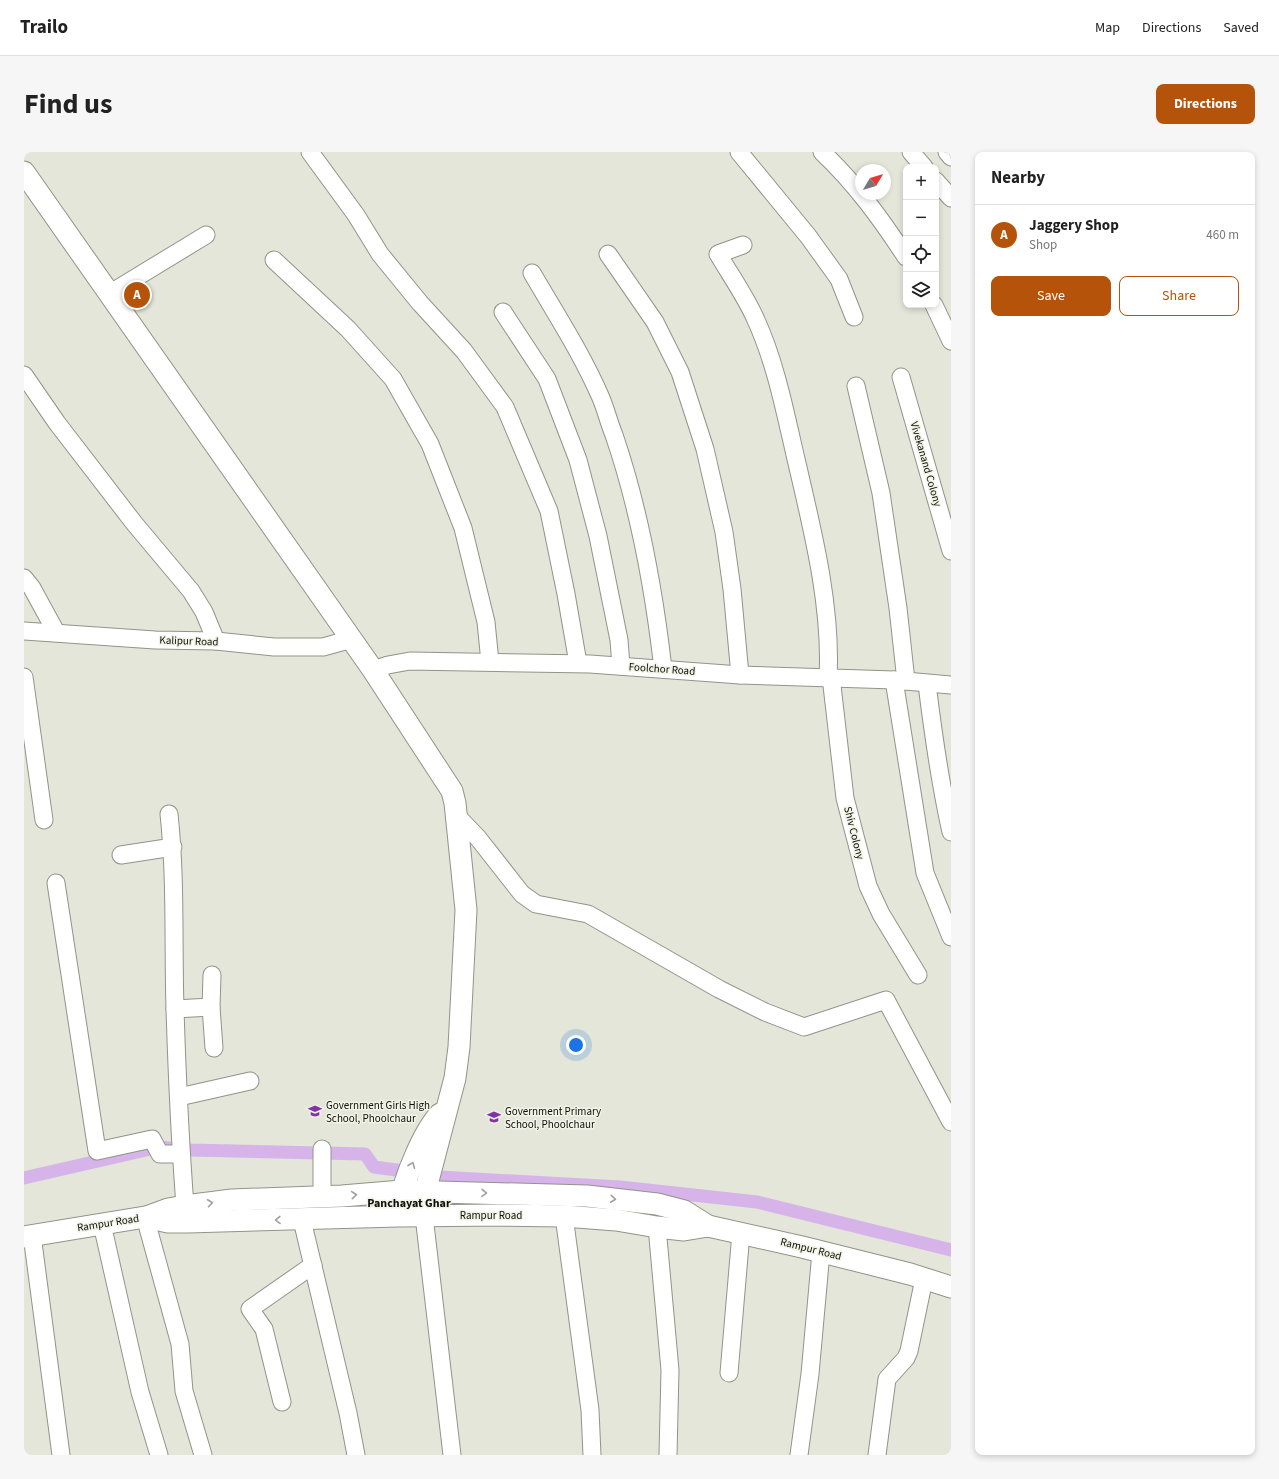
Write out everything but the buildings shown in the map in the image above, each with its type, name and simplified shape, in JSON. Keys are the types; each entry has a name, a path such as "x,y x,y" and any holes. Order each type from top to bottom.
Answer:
{"main road":[{"path":"27,183 109,294 352,639 452,791 455,803 466,910 459,1047 455,1078 426,1191 422,1216"},
{"path":"398,1216 402,1191 413,1162 433,1121 447,1106"},
{"path":"145,1217 168,1209 232,1200 426,1191 587,1196 657,1204 684,1211 708,1226"},
{"name":"Rampur Road","path":"28,1236 145,1217 174,1222 302,1220 398,1216 564,1216 616,1220 657,1228 684,1230 708,1226 821,1252 951,1287"}],"street":[{"path":"310,152 356,216 380,254 420,303 464,351 505,407 549,510 578,663"},
{"path":"739,152 808,236 838,279 854,317"},
{"path":"822,152 839,168 878,215 903,252"},
{"path":"911,152 921,164"},
{"path":"947,152 951,157"},
{"path":"939,184 951,198"},
{"path":"109,294 206,236"},
{"name":"Shiv Colony","path":"743,245 718,254 756,319 778,379 812,529 826,611 830,677 846,798 868,886 881,914 918,975"},
{"path":"608,254 655,322 680,372 705,449 724,532 732,589 740,675"},
{"path":"274,260 348,329 393,379 430,444 463,528 486,622 490,662"},
{"path":"532,273 571,337 601,398 626,472 646,556 657,617 663,669"},
{"path":"935,308 951,341"},
{"path":"503,312 547,379 578,460 598,536 619,640 621,666"},
{"path":"24,375 57,423 134,523 191,591 204,612 216,641"},
{"name":"Vivekanand Colony","path":"901,377 951,551"},
{"path":"856,386 881,494 898,608 900,680 924,873 951,937"},
{"path":"24,578 32,588 56,632"},
{"name":"Kalipur Road","path":"24,631 155,640 216,641 274,646 323,647 352,639"},
{"name":"Foolchor Road","path":"373,670 388,665 410,661 578,663 740,675 900,680 927,684 951,685"},
{"path":"24,678 44,820"},
{"path":"927,684 937,754 951,832"},
{"path":"169,814 173,847 175,1009 185,1206"},
{"path":"456,815 478,838 522,894 536,904 588,914 719,989 764,1012 804,1027 886,1000 951,1122"},
{"path":"121,855 173,847"},
{"path":"56,884 97,1150 152,1139 160,1154 181,1149"},
{"path":"212,975 211,1007 214,1048"},
{"path":"175,1009 211,1007"},
{"path":"179,1097 250,1081"},
{"path":"322,1154 322,1196"},
{"path":"422,1216 452,1455"},
{"path":"564,1216 590,1410 592,1455"},
{"path":"145,1217 180,1344 184,1391 203,1455"},
{"path":"302,1220 348,1413 356,1455"},
{"path":"102,1224 140,1392 159,1455"},
{"path":"657,1228 670,1370 668,1455"},
{"path":"729,1373 741,1233"},
{"path":"28,1236 62,1455"},
{"path":"799,1455 810,1374 821,1252"},
{"path":"282,1402 264,1329 250,1309 313,1265"},
{"path":"877,1455 887,1380 906,1358 909,1351 924,1279"}],"waterway":[{"path":"24,1178 159,1147 190,1150 365,1154 374,1167 404,1171"},
{"path":"422,1176 620,1187 757,1202 951,1250"}],"place":[{"name":"Jaggery Shop","path":"137,295"},
{"name":"Government Girls High School, Phoolchaur","path":"315,1111"},
{"name":"Government Primary School, Phoolchaur","path":"494,1117"}],"district":[{"name":"Panchayat Ghar","path":"409,1203"}]}
